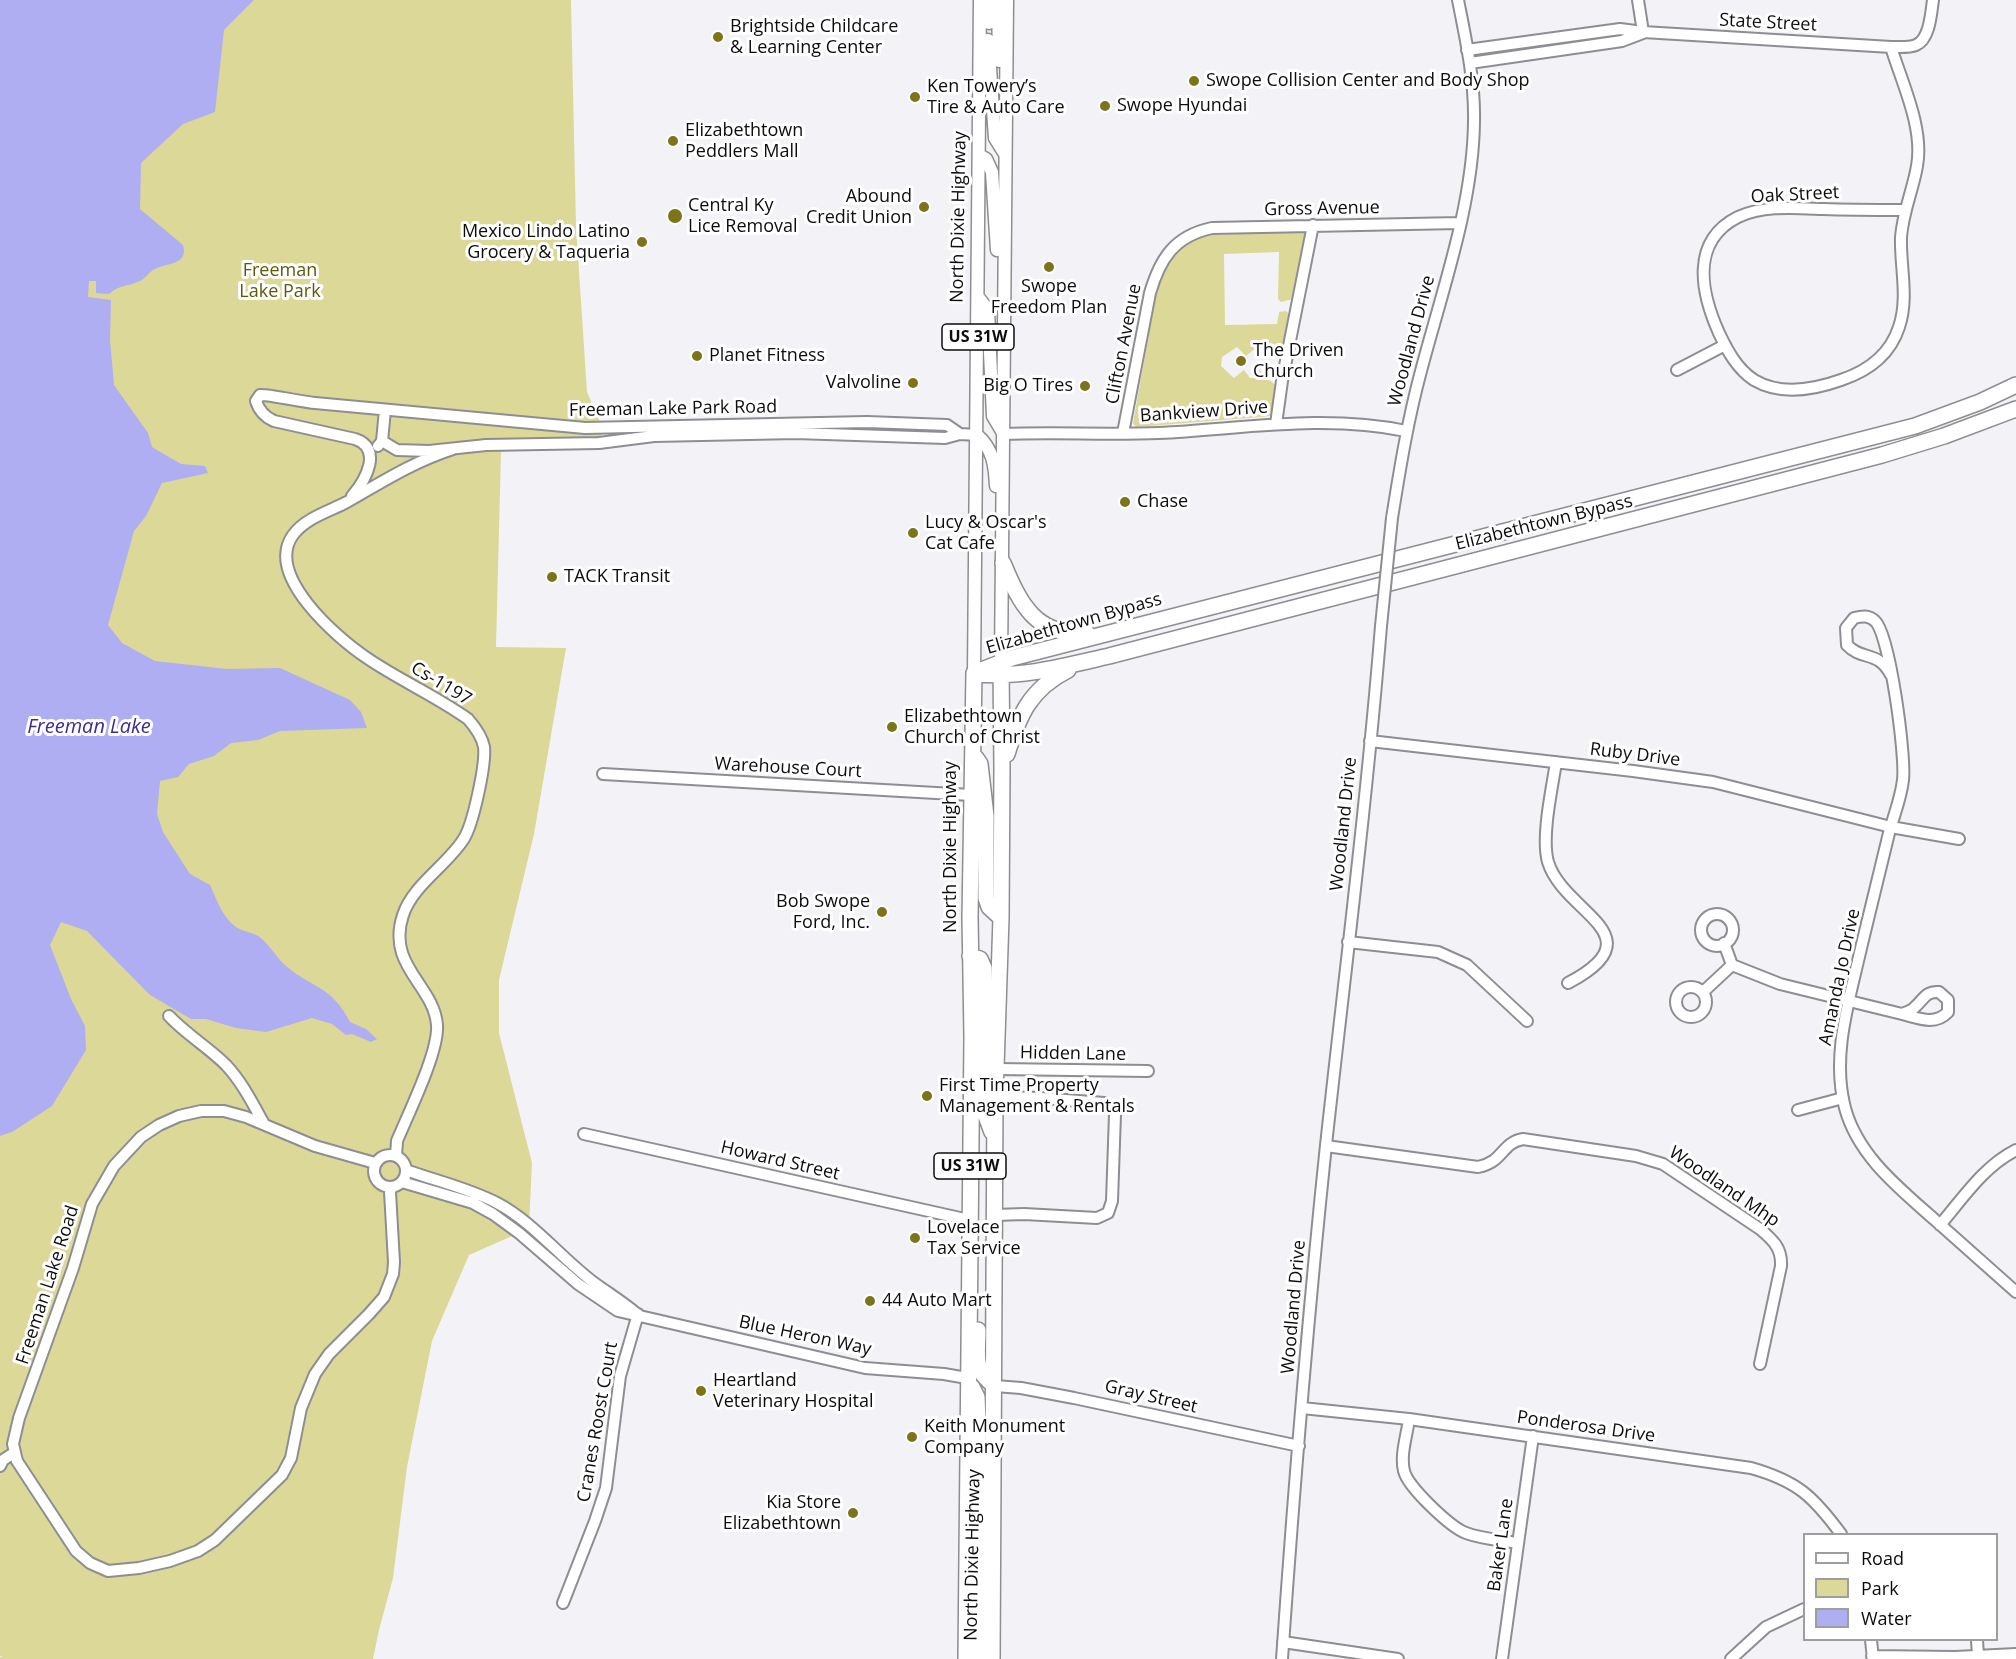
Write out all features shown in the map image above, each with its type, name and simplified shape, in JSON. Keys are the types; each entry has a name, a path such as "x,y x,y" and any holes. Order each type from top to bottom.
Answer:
{"highway":[{"name":"Elizabethtown Bypass","path":"1001,669 1012,658 1904,429 1980,402 2016,386"},
{"name":"Elizabethtown Bypass","path":"974,673 1001,669 1039,672 1109,656 1882,455 1944,436 2016,409"},
{"path":"1003,560 1014,591 1024,606 1036,619 1047,626 1059,632 1073,634 1117,631"},
{"path":"1002,768 1016,725 1032,697 1057,675 1109,656"},
{"name":"US 31W","path":"1001,669 1002,768"},
{"name":"North Dixie Highway","path":"966,1656 971,795 974,673"},
{"path":"972,750 980,764 983,780 987,853 986,898 989,907 1001,918"},
{"name":"North Dixie Highway","path":"992,1659 995,1097 1001,918 1002,768"},
{"path":"970,956 980,959 984,968 983,1108 995,1140"},
{"path":"971,1075 979,1151 978,1361 979,1371 995,1386"},
{"path":"967,1378 977,1397 978,1410 979,1659"}],"main road":[{"name":"North Dixie Highway","path":"974,673 980,0"},
{"path":"989,0 988,54 994,138 1006,156"},
{"path":"998,0 999,66 1000,74 1006,80"},
{"name":"US 31W","path":"1001,669 1007,0"},
{"path":"979,155 986,159 992,172 997,246 997,320 1004,330"},
{"path":"978,297 988,310 993,416 1003,434"},
{"path":"976,435 987,444 993,462 996,484 994,544 1003,560"}],"street":[{"name":"Woodland Drive","path":"1282,1659 1326,1146 1392,518 1406,430 1469,178 1474,122 1470,63 1458,0"},
{"path":"1638,0 1643,33"},
{"path":"1891,47 1914,46 1922,40 1930,21 1933,0"},
{"name":"State Street","path":"1467,50 1620,29 1643,33 1891,47"},
{"name":"State Street","path":"1470,63 1622,41 1643,33"},
{"name":"Oak Street","path":"1891,47 1915,121 1918,143 1917,165 1904,210 1901,237 1904,296 1902,316 1892,345 1877,361 1858,373 1812,389 1780,389 1755,381 1748,375 1734,360 1725,345 1708,302 1703,272 1706,252 1722,228 1750,212 1774,209 1904,210"},
{"name":"Gross Avenue","path":"1187,238 1212,228 1459,223"},
{"path":"1276,424 1282,381 1313,225"},
{"name":"Clifton Avenue","path":"1123,433 1155,274 1168,252 1187,238"},
{"path":"1677,370 1725,345"},
{"name":"Freeman Lake Park Road","path":"371,453 362,441 274,421 260,411 256,401 260,395 265,394 294,401 603,429 867,423 947,425 960,434"},
{"path":"348,501 360,487 370,465 371,453 382,441 385,410"},
{"name":"Bankview Drive","path":"1003,434 1159,433 1324,422 1406,430"},
{"name":"Freeman Lake Park Road","path":"453,449 494,444 599,443 654,436 796,433 945,438 960,434 976,435"},
{"path":"382,441 397,450 453,449"},
{"name":"Cs-1197","path":"396,1156 397,1141 434,1049 437,1024 430,1003 405,961 400,942 401,925 407,905 413,896 446,862 465,838 478,794 483,744 476,727 468,719 388,672 343,639 306,601 294,582 287,562 289,542 293,535 316,518 409,466 429,456 453,449"},
{"name":"Amanda Jo Drive","path":"1891,675 1878,659 1858,653 1847,645 1846,628 1854,618 1868,617 1880,627 1891,675 1901,727 1904,766 1902,790 1848,1002 1840,1053 1843,1098 1850,1122 1883,1173 2016,1292"},
{"name":"Ruby Drive","path":"1370,741 1713,782 1891,827 1959,839"},
{"path":"1556,762 1546,834 1548,863 1558,882 1599,925 1607,942 1604,954 1597,965 1568,983"},
{"name":"Warehouse Court","path":"603,774 971,795"},
{"path":"1348,942 1438,952 1455,959 1467,965 1527,1021"},
{"path":"1724,943 1732,965 1780,984 1902,1014"},
{"path":"1703,992 1732,965"},
{"path":"169,1016 184,1032 209,1050 227,1067 245,1090 265,1125"},
{"name":"Hidden Lane","path":"997,1069 1148,1071"},
{"path":"995,1097 1104,1103 1113,1108 1115,1114 1112,1201 1108,1213 1097,1218 1024,1214 995,1215"},
{"path":"1798,1110 1843,1098"},
{"name":"Freeman Lake Road","path":"14,1453 13,1444 19,1418 73,1268 92,1204 114,1166 134,1143 169,1120 190,1113 224,1111 246,1117 315,1146 375,1163"},
{"name":"Howard Street","path":"584,1134 969,1220"},
{"name":"Woodland Mhp","path":"1326,1146 1478,1167 1488,1166 1496,1161 1510,1144 1523,1139 1636,1156 1663,1164 1760,1229 1774,1240 1779,1248 1781,1266 1761,1364"},
{"path":"1940,1225 1983,1174 1996,1162 2016,1150"},
{"path":"383,1156 396,1156 406,1170 402,1182 392,1187 383,1186 377,1182 373,1170 375,1163 383,1156"},
{"name":"Blue Heron Way","path":"406,1170 466,1190 498,1204 529,1226 592,1282 638,1314"},
{"name":"Blue Heron Way","path":"402,1182 473,1203 493,1214 519,1233 578,1284 618,1311 865,1368 967,1378"},
{"path":"0,1466 3,1460 14,1453 76,1551 90,1563 108,1571 170,1562 198,1551 215,1540 282,1475 291,1458 301,1408 315,1374 329,1354 384,1297 393,1274 394,1262 390,1192 392,1187"},
{"name":"Cranes Roost Court","path":"563,1603 606,1488 620,1376 638,1314"},
{"name":"Gray Street","path":"995,1386 1021,1388 1104,1404 1299,1446"},
{"name":"Ponderosa Drive","path":"1302,1408 1409,1419 1721,1462 1769,1473 1790,1482 1812,1498 1840,1533"},
{"path":"1409,1419 1403,1467 1407,1479 1458,1529 1468,1534 1517,1543"},
{"name":"Baker Lane","path":"1502,1659 1533,1436"},
{"path":"1731,1659 1766,1627 1803,1609"},
{"path":"1870,1641 1872,1657 2016,1654"},
{"path":"1977,1641 1978,1656"},
{"path":"1283,1642 1398,1659"}],"green space":[{"name":"Freeman Lake Park","path":"0,0 571,0 576,226 587,392 603,429 599,443 564,442 501,452 496,647 566,648 534,834 499,980 499,1033 532,1163 529,1226 519,1233 469,1255 432,1341 407,1467 393,1578 373,1659 0,1659 3,1657 0,1656"},
{"path":"1305,231 1308,233 1293,299 1281,302 1278,299 1279,252 1224,254 1225,325 1277,324 1279,312 1286,311 1290,315 1285,347 1262,356 1261,351 1253,350 1246,356 1237,347 1222,357 1221,366 1234,378 1244,370 1250,378 1257,378 1259,369 1277,386 1271,416 1136,427 1133,423 1156,295 1166,268 1180,249 1195,240 1212,235"}],"water":[{"name":"Freeman Lake","path":"0,0 254,0 224,30 215,112 183,124 141,163 140,209 183,245 183,256 180,260 155,269 144,279 109,294 96,293 96,281 89,281 88,297 111,300 110,340 114,385 148,433 152,447 181,464 205,466 208,473 162,483 146,516 134,531 108,625 122,643 155,661 227,669 280,668 350,700 361,712 367,728 280,731 258,740 231,743 214,756 189,764 178,777 160,781 157,814 163,832 190,874 210,885 220,908 231,923 261,938 286,966 329,994 350,1022 366,1029 377,1039 371,1042 352,1034 346,1035 332,1024 312,1018 266,1032 236,1028 206,1019 191,1019 150,995 87,931 61,922 50,945 71,999 85,1026 86,1050 52,1106 12,1132 0,1136"}],"place":[{"name":"Brightside Childcare & Learning Center","path":"718,37"},
{"name":"Swope Collision Center and Body Shop","path":"1194,81"},
{"name":"Ken Towery’s Tire & Auto Care","path":"915,97"},
{"name":"Swope Hyundai","path":"1105,106"},
{"name":"Elizabethtown Peddlers Mall","path":"673,141"},
{"name":"Abound Credit Union","path":"924,207"},
{"name":"Central Ky Lice Removal","path":"675,216"},
{"name":"Mexico Lindo Latino Grocery & Taqueria","path":"642,242"},
{"name":"Swope Freedom Plan","path":"1049,267"},
{"name":"Planet Fitness","path":"697,356"},
{"name":"The Driven Church","path":"1241,361"},
{"name":"Valvoline","path":"913,383"},
{"name":"Big O Tires","path":"1085,386"},
{"name":"Chase","path":"1125,502"},
{"name":"Lucy & Oscar's Cat Cafe","path":"913,533"},
{"name":"TACK Transit","path":"552,577"},
{"name":"Elizabethtown Church of Christ","path":"892,727"},
{"name":"Bob Swope Ford, Inc.","path":"882,912"},
{"name":"First Time Property Management & Rentals","path":"927,1096"},
{"name":"Lovelace Tax Service","path":"915,1238"},
{"name":"44 Auto Mart","path":"870,1301"},
{"name":"Heartland Veterinary Hospital","path":"701,1391"},
{"name":"Keith Monument Company","path":"912,1437"},
{"name":"Kia Store Elizabethtown","path":"853,1513"}]}
